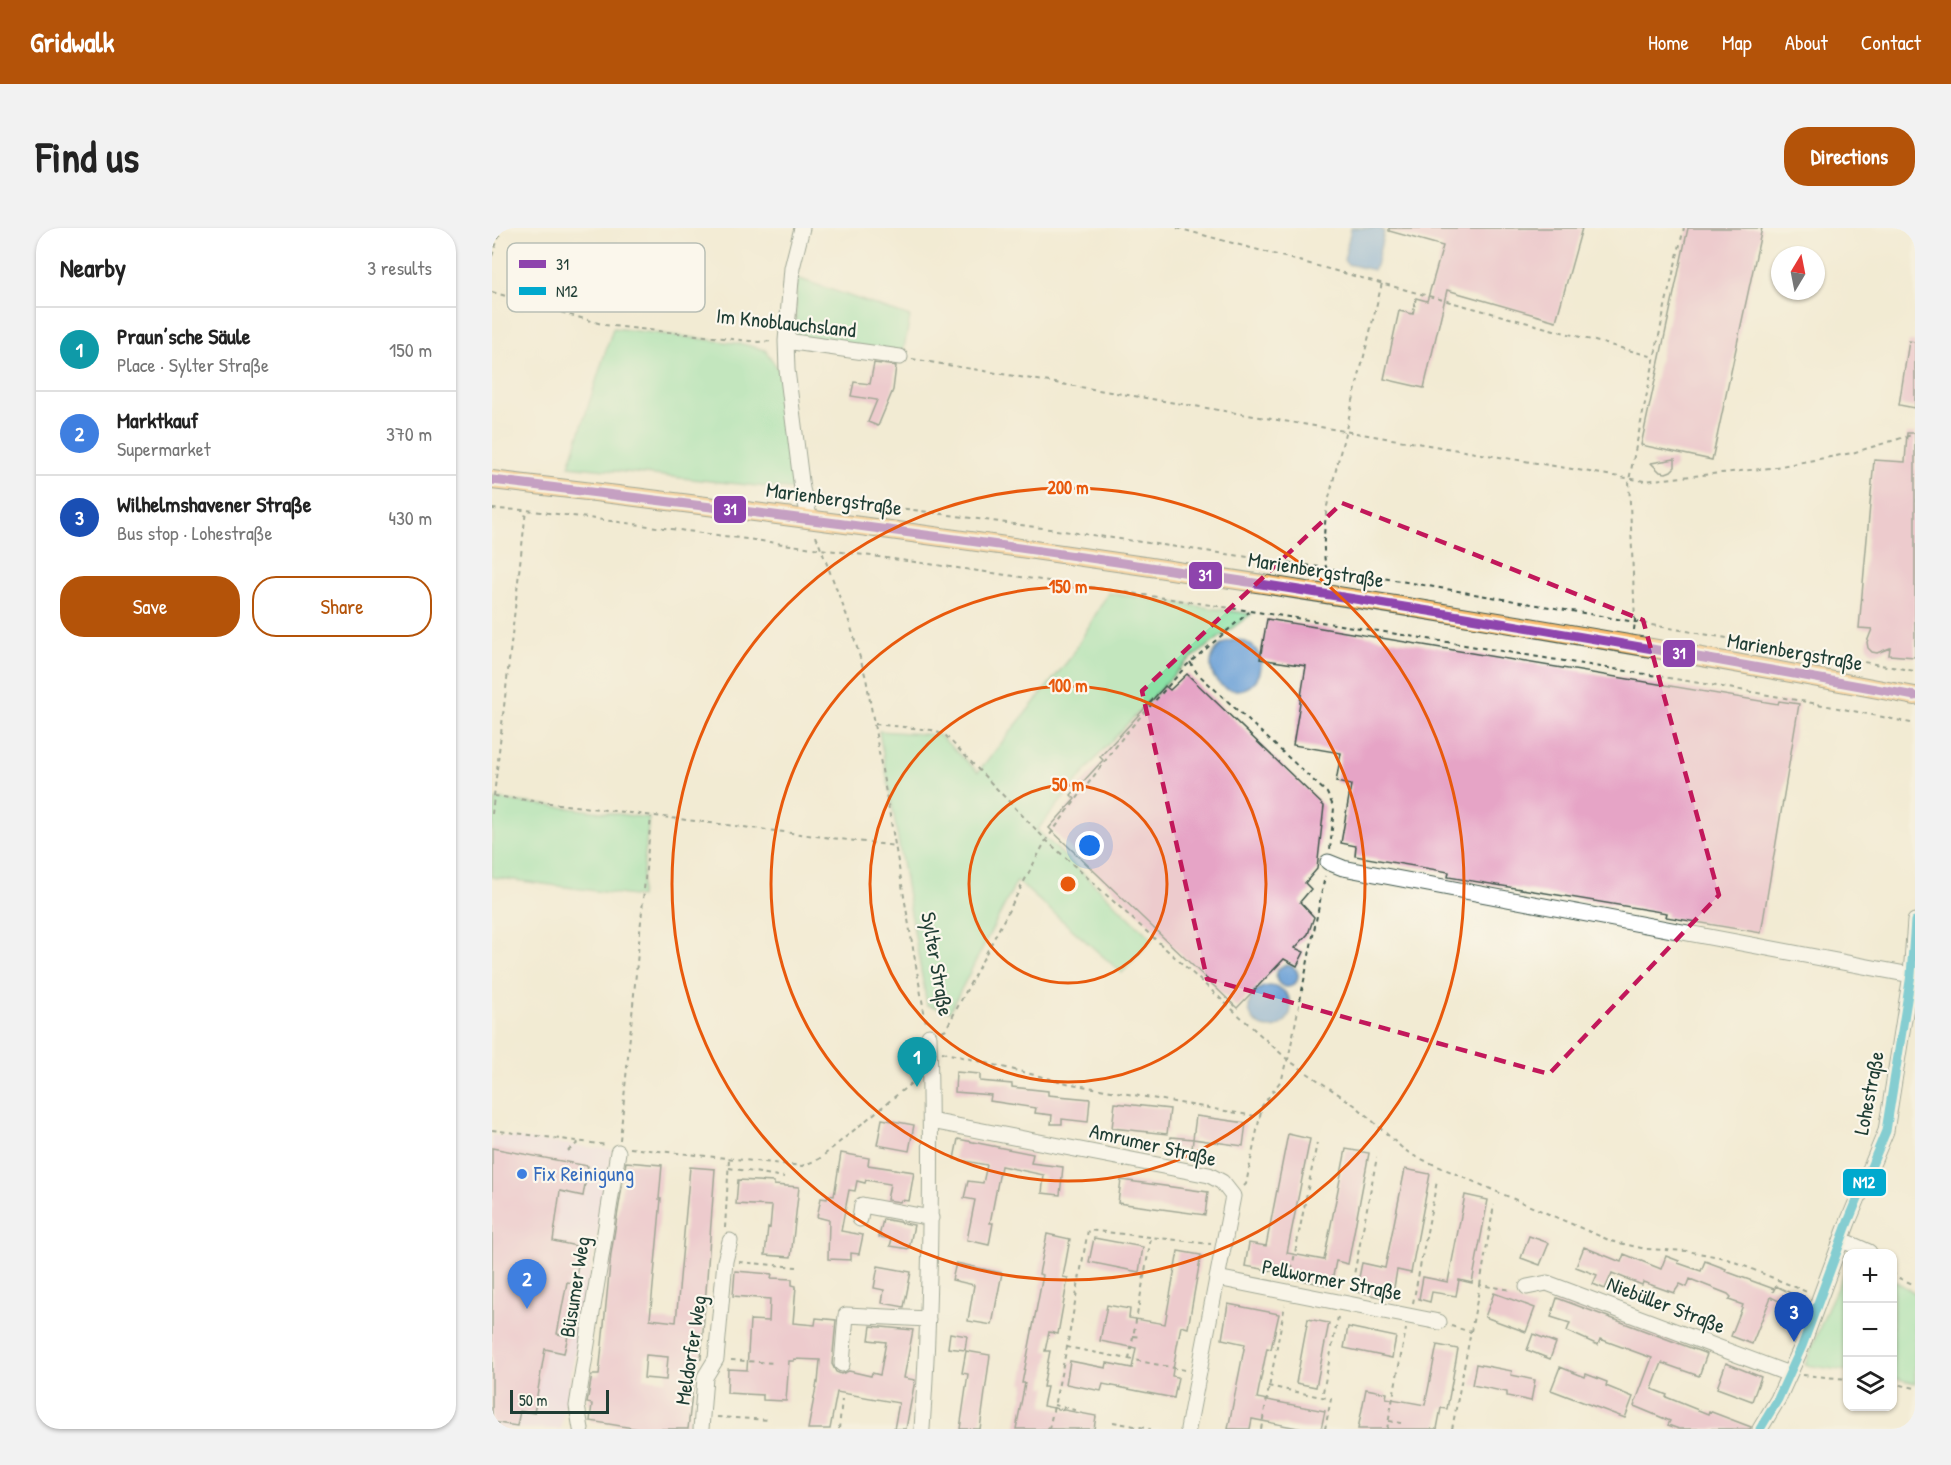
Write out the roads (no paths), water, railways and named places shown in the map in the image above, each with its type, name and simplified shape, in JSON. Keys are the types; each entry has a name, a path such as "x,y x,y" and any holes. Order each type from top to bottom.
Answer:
{"main road":[{"name":"Marienbergstraße","path":"492,480 810,519 1167,569 1632,645 1915,696"}],"street":[{"path":"802,228 792,268 786,341 787,370 802,489 810,519"},
{"name":"Im Knoblauchsland","path":"786,341 900,357"},
{"path":"1328,862 1343,868 1911,975"},
{"name":"Lohestraße","path":"1760,1429 1778,1399 1789,1374 1886,1131 1911,975 1915,921"},
{"name":"Sylter Straße","path":"922,1429 931,1218 929,1036"},
{"name":"Amrumer Straße","path":"931,1121 1209,1175 1222,1182 1233,1196 1188,1429"},
{"name":"Büsumer Weg","path":"581,1429 577,1406 619,1148"},
{"path":"860,1218 862,1205 931,1218"},
{"path":"1842,1240 1862,1249"},
{"name":"Meldorfer Weg","path":"702,1422 705,1377 716,1359 729,1241"},
{"name":"Pellwormer Straße","path":"1217,1278 1439,1322"},
{"name":"Niebüller Straße","path":"1527,1287 1547,1283 1789,1374"},
{"path":"842,1364 846,1316 928,1319"}],"water":[{"path":"1351,228 1381,228 1384,232 1373,270 1347,264 1344,260"},
{"path":"1236,640 1254,647 1261,665 1254,683 1236,690 1218,683 1211,665 1218,647"},
{"path":"1287,965 1295,968 1298,976 1295,984 1287,987 1279,984 1276,976 1279,968"},
{"path":"1270,986 1278,987 1285,992 1290,999 1290,1015 1285,1022 1278,1027 1270,1028 1262,1027 1255,1022 1250,1015 1249,1007 1250,999 1255,992 1262,987"}],"place":[{"name":"Praun’sche Säule","path":"917,1087"},
{"name":"Fix Reinigung","path":"522,1174"},
{"name":"Marktkauf","path":"527,1309"},
{"name":"Wilhelmshavener Straße","path":"1794,1342"}]}
